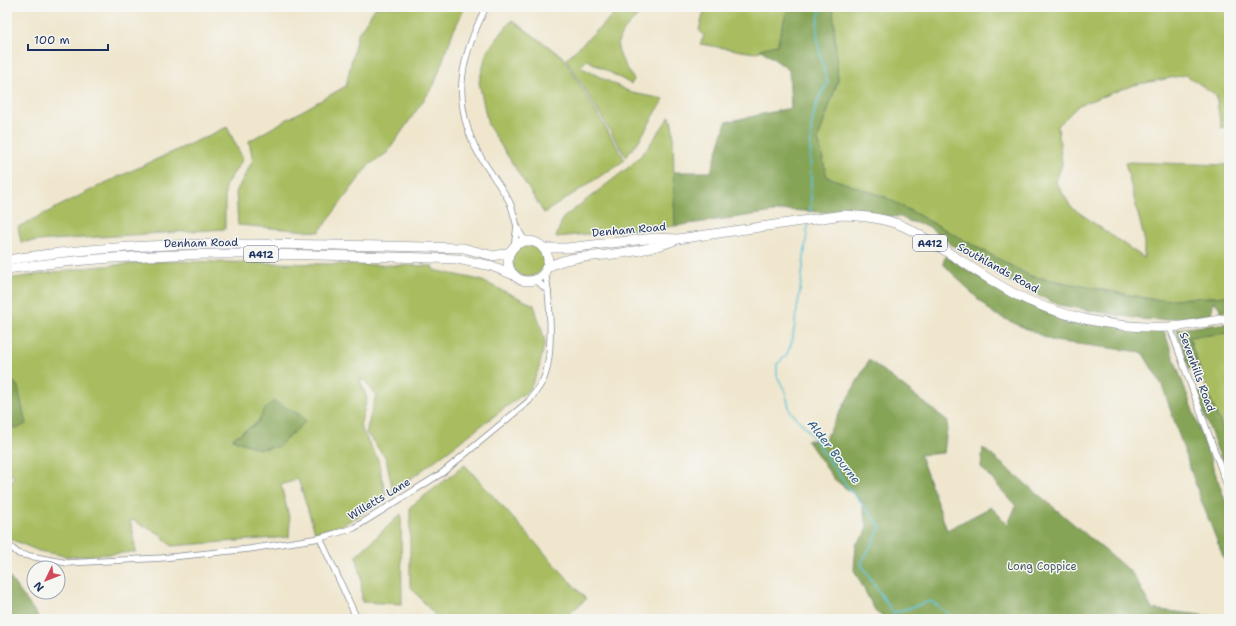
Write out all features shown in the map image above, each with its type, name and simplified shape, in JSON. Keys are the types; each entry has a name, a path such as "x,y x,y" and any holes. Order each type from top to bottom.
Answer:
{"main road":[{"name":"Southlands Road","path":"678,239 843,215 870,217 904,227 1012,292 1052,310 1102,322 1139,326 1170,327"},
{"name":"Denham Road","path":"543,248 567,248 655,238 678,239"},
{"name":"Denham Road","path":"546,269 564,259 624,253 658,247 678,239"},
{"path":"526,241 533,242 543,248 547,257 546,269 535,279 524,280 514,275 508,264 512,249 526,241"},
{"name":"Denham Road","path":"7,260 101,248 191,244 462,248 494,256 512,249"},
{"name":"Denham Road","path":"7,269 72,261 219,253 457,259 492,266 514,275"},
{"name":"A412","path":"1170,327 1229,319"}],"street":[{"path":"486,7 467,50 461,85 464,119 476,148 509,201 517,226 522,237 526,241"},
{"path":"512,249 517,226"},
{"name":"Willetts Lane","path":"7,544 19,554 67,563 162,558 249,549 320,538 354,528 442,472 529,400 539,388 547,368 549,338 546,269"},
{"path":"535,279 548,291"},
{"name":"Sevenhills Road","path":"1170,327 1229,491"},
{"path":"320,538 356,619"}],"green space":[{"path":"376,7 465,7 453,32 434,85 387,153 369,165 319,232 238,225 236,192 253,160 249,141 346,86 357,35"},
{"path":"622,7 649,7 627,27 619,39 618,46 620,56 634,80 631,84 587,60 580,67 632,93 664,99 638,142 626,157 566,59"},
{"path":"705,7 788,7 777,45 754,53 700,44 704,36 699,30"},
{"path":"788,7 832,7 833,9 838,80 818,139 827,177 885,197 1030,276 1156,300 1229,296 1229,311 1221,312 1214,301 1211,314 1160,320 1140,319 1059,305 1014,284 952,245 928,226 908,221 901,217 788,210 675,226 673,172 711,172 726,122 791,108 789,70 760,49 777,45"},
{"path":"836,7 1229,7 1229,126 1221,128 1216,95 1186,75 1134,85 1079,105 1058,126 1062,164 1056,182 1071,207 1144,258 1144,238 1125,162 1229,165 1229,296 1156,300 1030,276 885,197 827,177 818,139 838,80 833,9"},
{"path":"512,20 563,57 625,160 544,213 488,125 479,82 487,51"},
{"path":"670,116 673,129 675,226 556,237 563,218 629,167 646,150"},
{"path":"227,127 243,159 225,186 225,229 21,242 18,227 105,183"},
{"path":"528,245 537,248 541,252 544,261 541,270 537,274 528,277 519,274 515,270 512,261 515,252 519,248"},
{"path":"945,256 974,274 1047,313 1164,331 1229,511 1229,561 1226,564 1201,500 1162,385 1142,352 1053,341 992,313 943,264"},
{"path":"168,261 432,266 434,270 480,280 534,305 545,341 539,368 530,389 393,492 386,458 366,433 376,395 364,380 360,380 367,399 360,426 378,460 386,496 359,516 340,526 315,532 298,479 281,485 290,521 289,537 171,546 160,534 130,519 136,552 71,557 39,551 10,539 7,536 7,494 14,476 7,473 7,426 18,428 18,387 7,374 7,279 91,267","holes":["258,422 259,449 232,439"]},
{"path":"1229,323 1229,333 1189,337 1201,375 1189,369 1177,329"},
{"path":"1229,333 1229,444 1208,394 1189,337"},
{"name":"Long Coppice","path":"869,360 948,421 944,453 920,455 947,530 991,507 1008,524 1016,506 981,467 983,448 1132,573 1152,609 1225,618 1229,611 1229,619 938,619 934,616 923,619 886,619 876,612 854,570 856,544 866,533 867,525 861,500 834,479 807,440 824,441"},
{"path":"7,374 18,387 26,424 18,428 7,426"},
{"path":"1196,392 1208,394 1229,444 1229,481"},
{"path":"273,401 299,414 306,421 278,447 259,449 232,439 258,422 264,410"},
{"path":"465,465 586,599 564,619 438,619 410,586 410,507"},
{"path":"401,514 402,604 362,602 361,574 356,556"},
{"path":"7,574 39,619 12,619 7,611"}],"waterway":[{"name":"Alder Bourne","path":"810,212 811,128 819,97 828,83 820,55 817,35 817,25 822,7"},
{"name":"Alder Bourne","path":"808,224 792,342 786,356 777,364 777,376 785,391 790,411 807,429 847,486 881,527 861,564 893,613 931,601 955,619"}]}
